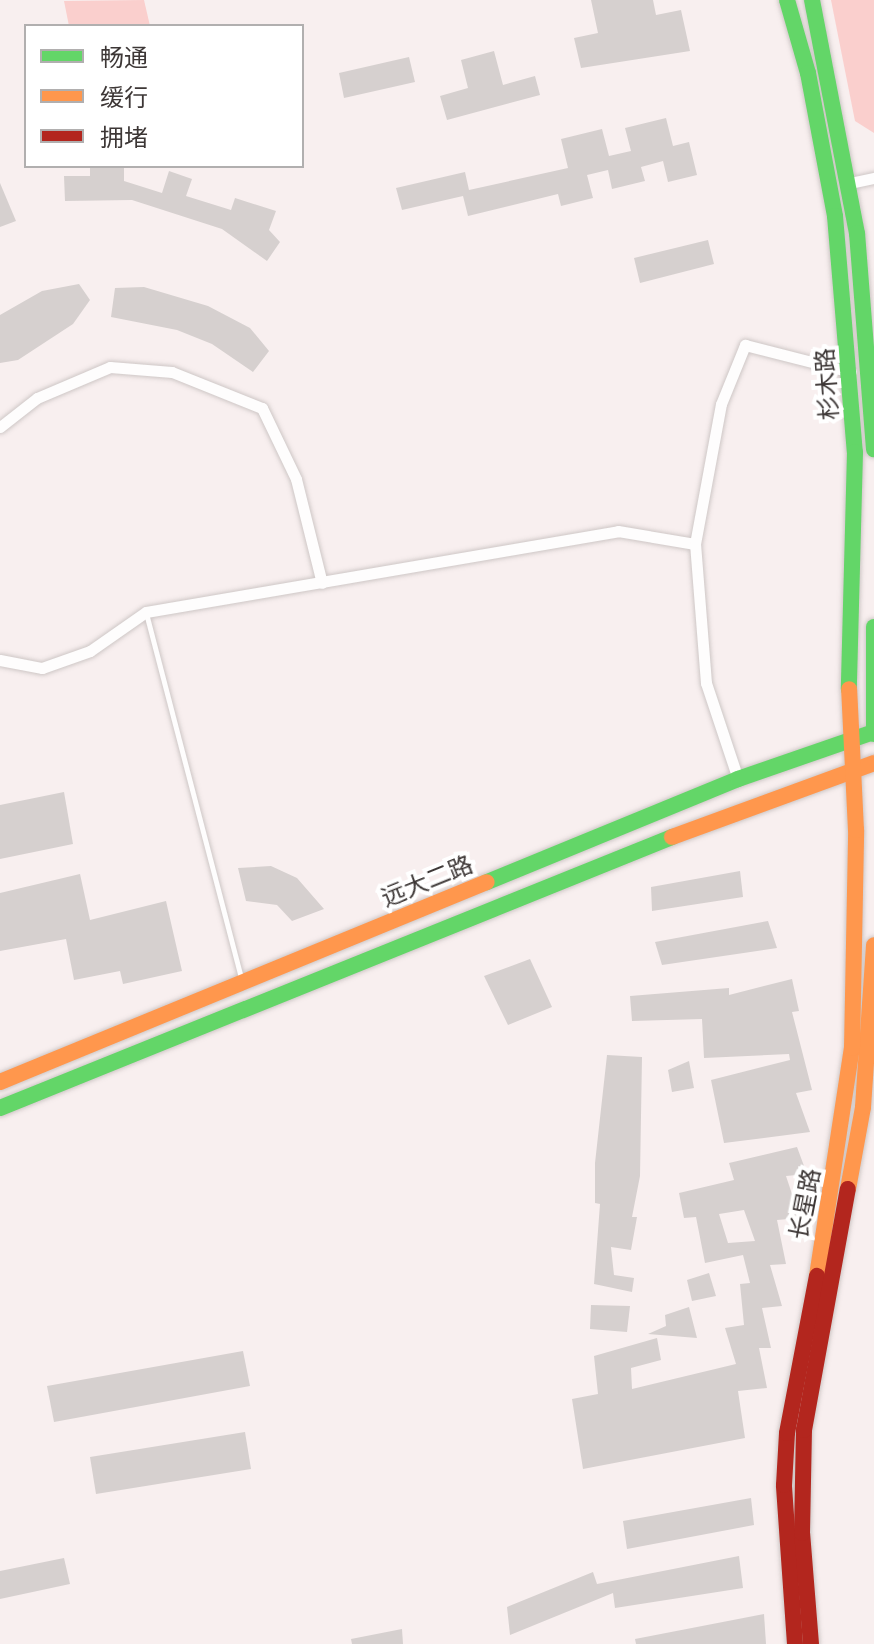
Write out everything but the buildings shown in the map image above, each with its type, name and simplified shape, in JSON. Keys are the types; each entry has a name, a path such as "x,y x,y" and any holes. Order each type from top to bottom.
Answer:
{"main road":[{"name":"杉木路","path":"787,0 808,73 830,187 851,372 855,452 852,770"},
{"name":"杉木路","path":"812,0 850,183 867,326 874,449"},
{"path":"874,627 874,733"},
{"name":"远大二路","path":"0,1082 738,779 874,733"},
{"name":"远大二路","path":"0,1108 592,866 874,763"},
{"name":"长星路","path":"795,1644 785,1457 799,1351 847,1109 856,830 852,770"},
{"name":"长星路","path":"811,1644 801,1505 804,1430 863,1107 874,945"}],"street":[{"path":"850,183 874,178"},
{"path":"738,779 706,683 695,544 721,404 745,345 851,372"},
{"path":"0,427 37,398 110,367 172,372 262,408 296,479 322,583"},
{"path":"0,660 42,668 90,651 146,612 618,531 695,544"}],"lane":[{"path":"146,612 242,984"}],"shaded area":[{"path":"144,0 150,24 69,24 64,1"},
{"path":"831,0 874,0 874,133 855,121"}],"traffic: fast":[{"path":"787,0 808,73 835,216 855,452 849,689"},
{"path":"812,0 857,233 874,449"},
{"path":"874,627 874,734"},
{"path":"487,882 738,779 874,732"},
{"path":"0,1108 672,837"}],"traffic: slow":[{"path":"817,1276 852,1048 856,830 849,689"},
{"path":"672,837 874,763"},
{"path":"0,1082 487,882"},
{"path":"848,1189 863,1107 874,945"}],"traffic: jam":[{"path":"811,1644 802,1533 804,1430 848,1189"},
{"path":"795,1644 784,1485 787,1433 817,1276"}]}
